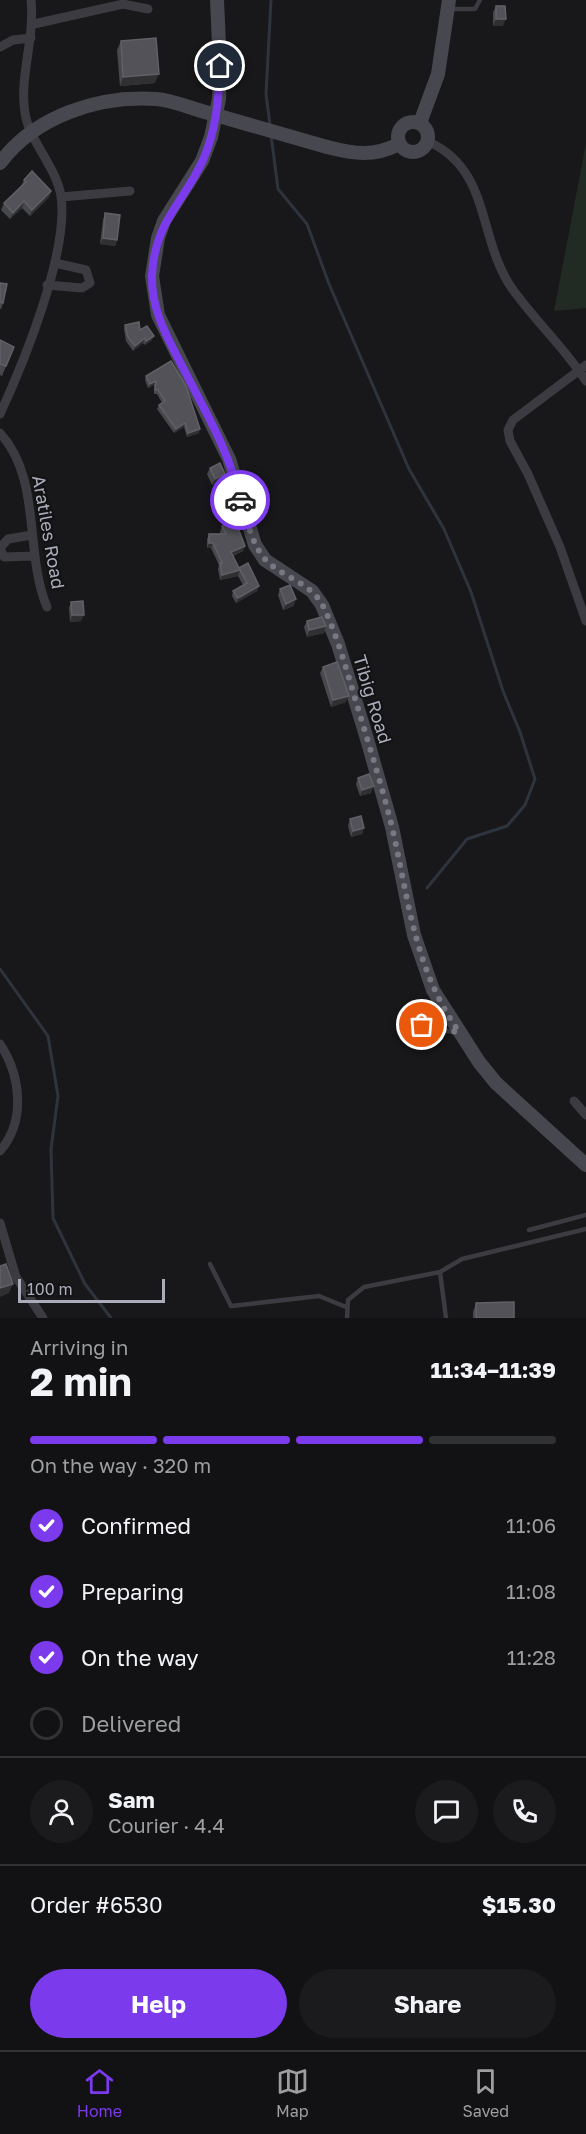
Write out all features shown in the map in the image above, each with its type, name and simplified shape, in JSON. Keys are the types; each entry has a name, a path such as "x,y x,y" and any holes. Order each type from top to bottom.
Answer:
{"main road":[{"name":"Tibig Road","path":"217,0 219,99 211,137 202,161 164,221 154,259 153,296 169,340 229,459 255,545 265,560 312,591 322,605 345,665 389,816 406,904 422,963 433,990 459,1032 496,1083 586,1165"},
{"path":"420,123 438,74 448,4"},
{"path":"0,163 32,131 88,106 125,98 159,99 347,153 372,154 399,144"},
{"path":"411,121 420,123 427,131 428,141 421,149 411,152 399,144 397,134 402,126 411,121"}],"street":[{"path":"0,414 24,361 55,263 61,219 61,197 56,178 25,115 24,92 34,24 31,0"},
{"path":"34,24 122,2 148,9"},
{"path":"0,47 12,40 31,39"},
{"path":"428,141 443,148 468,174 478,194 497,262 512,287 582,367 586,381"},
{"path":"61,197 130,191"},
{"path":"47,285 82,288 90,283 86,270 55,263"},
{"path":"582,367 513,420 508,430 510,441 528,474 560,547 586,621"},
{"name":"Aratiles Road","path":"0,433 10,444 25,483 39,587 47,606"},
{"path":"32,535 8,539 0,548 4,557 10,559 34,556"},
{"path":"0,1044 7,1055 17,1085 17,1114 10,1139 0,1151"},
{"path":"574,1101 586,1115"},
{"path":"0,1223 16,1276 43,1318"}],"lane":[{"path":"448,4 476,9 480,0"},
{"path":"422,1025 436,1030 459,1032"},
{"path":"529,1230 586,1215"},
{"path":"347,1318 346,1307 353,1294 364,1287 440,1272 462,1259 586,1229"},
{"path":"210,1264 231,1306 320,1296 346,1307"},
{"path":"440,1272 446,1318"}],"shaded area":[{"path":"586,143 586,308 554,311"}],"building":[{"path":"496,6 505,6 506,19 496,19"},
{"path":"156,38 159,74 123,77 121,41"},
{"path":"32,171 51,191 32,210 24,201 13,213 4,203 26,182 24,180"},
{"path":"105,213 120,215 117,240 103,238"},
{"path":"0,283 7,284 3,303 0,302"},
{"path":"139,322 140,330 147,326 154,336 146,341 145,338 135,346 128,337 125,325"},
{"path":"0,340 14,347 6,366 0,364"},
{"path":"171,361 186,386 200,429 188,433 185,423 176,429 159,405 165,401 158,390 155,390 156,381 150,384 146,376"},
{"path":"220,463 225,474 215,479 210,468"},
{"path":"235,520 245,546 231,552 239,568 248,563 259,586 238,598 233,591 247,583 240,570 222,575 220,563 222,563 213,543 209,543 209,534 226,534 222,526"},
{"path":"290,585 296,599 286,604 280,589"},
{"path":"83,601 84,615 72,615 71,602"},
{"path":"322,617 326,626 309,630 307,621"},
{"path":"337,662 349,696 333,700 323,667"},
{"path":"369,774 374,786 362,790 358,778"},
{"path":"361,816 364,828 353,831 350,819"},
{"path":"6,1264 13,1284 0,1288 0,1266"},
{"path":"514,1302 514,1318 476,1318 476,1303"}],"waterway":[{"path":"270,125 266,94 271,0"},
{"path":"271,135 278,189 307,224 329,284 409,469 444,529 471,592 535,779 525,805 507,826 467,839 427,888"},
{"path":"0,969 48,1036 58,1096 51,1149 53,1218 85,1284 111,1318"}],"way so far":[{"path":"240,500 255,545 265,560 312,591 322,605 338,644 392,826 406,904 422,963 433,990 459,1032 436,1030 422,1025"}],"route":[{"path":"220,66 219,99 211,137 202,161 164,221 158,238 152,276 153,296 158,315 229,459 240,500"}]}
